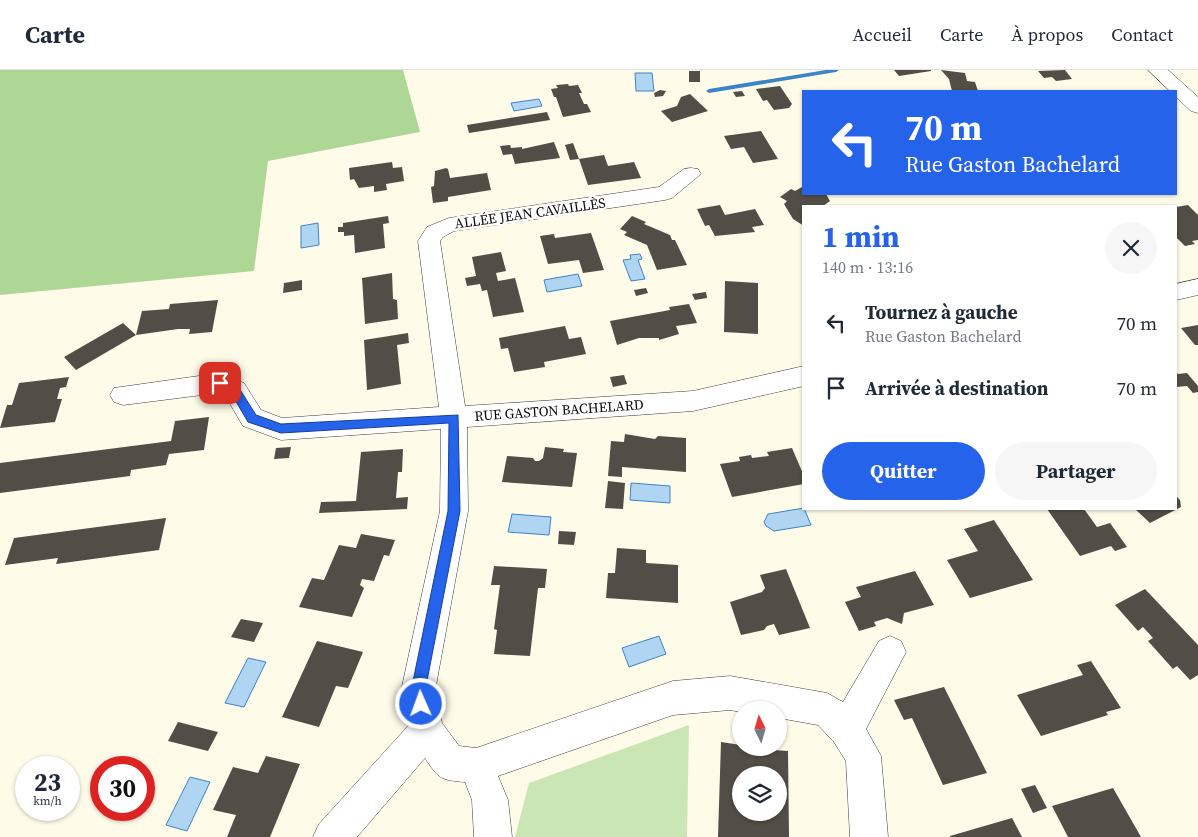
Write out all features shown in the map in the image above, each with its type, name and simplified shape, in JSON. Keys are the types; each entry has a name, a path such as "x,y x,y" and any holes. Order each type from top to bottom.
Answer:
{"street":[{"path":"1157,70 1196,103"},
{"name":"ALLÉE JEAN CAVAILLÈS","path":"426,730 418,691 454,511 454,418 429,241 435,232 449,225 665,193 691,174"},
{"path":"1177,292 1198,287"},
{"name":"RUE GASTON BACHELARD","path":"123,395 220,383 235,390 252,418 281,429 693,400 802,376"},
{"path":"846,730 890,652"},
{"path":"332,837 426,730 449,763 476,766 673,698 730,693 827,710 846,730 863,756 869,837"},
{"path":"476,766 490,800 493,837"}],"green space":[{"path":"0,70 403,70 420,132 268,161 254,271 0,295"},
{"path":"689,725 687,837 515,837 529,783"}],"water":[{"path":"635,73 652,73 654,91 636,91"},
{"path":"539,99 542,106 514,111 511,103"},
{"path":"318,223 319,245 301,248 301,226"},
{"path":"640,254 642,259 638,260 645,279 631,281 623,260 631,259 630,255"},
{"path":"578,274 582,286 547,292 544,280"},
{"path":"631,483 670,486 670,503 630,500"},
{"path":"802,508 805,510 811,525 774,531 766,526 764,522 768,514"},
{"path":"512,514 551,517 549,535 508,532"},
{"path":"659,636 666,654 629,667 622,648"},
{"path":"248,658 266,662 244,707 225,703"},
{"path":"190,777 210,782 187,831 166,825"}],"building":[{"path":"894,70 931,70 931,71 899,76"},
{"path":"941,70 965,73 967,81 975,82 978,90 952,90 949,79"},
{"path":"1065,70 1072,79 1056,81 1052,77 1044,78 1038,71"},
{"path":"689,71 700,71 700,82 689,82"},
{"path":"568,84 569,86 578,85 584,104 587,104 591,112 563,117 551,89 558,88 556,85"},
{"path":"780,86 792,104 789,108 774,110 767,100 763,101 756,89"},
{"path":"660,90 666,91 663,96 655,97 654,93"},
{"path":"742,91 745,96 736,97 733,92"},
{"path":"690,94 708,111 672,122 661,111 677,106 681,97"},
{"path":"547,112 550,120 469,133 467,125"},
{"path":"761,131 778,159 753,163 744,147 731,149 724,136"},
{"path":"554,142 560,158 515,164 512,154 503,155 500,146 510,145 511,148 522,147 522,149"},
{"path":"573,143 579,159 570,160 565,145"},
{"path":"604,155 608,166 634,162 641,178 588,185 579,159"},
{"path":"392,162 393,168 402,167 404,181 386,184 387,190 374,192 374,186 359,188 354,179 350,180 349,168"},
{"path":"446,168 450,178 487,173 491,190 448,197 448,201 433,203 431,187 434,186 435,171"},
{"path":"802,187 802,195 827,195 830,201 824,205 802,205 802,225 793,219 784,204 787,201 780,197 791,189 795,191"},
{"path":"720,205 725,215 755,209 764,225 752,227 755,232 715,236 709,225 705,226 697,209"},
{"path":"1188,205 1198,215 1198,240 1192,241 1195,244 1185,246 1177,238 1177,207"},
{"path":"388,216 389,223 383,224 385,248 355,253 354,235 344,236 344,232 338,232 338,227 343,227 343,223"},
{"path":"632,216 646,222 644,224 670,235 672,240 675,240 687,265 657,270 647,245 624,235 627,232 620,229"},
{"path":"591,233 604,270 583,273 579,260 548,264 540,236 554,234 555,238"},
{"path":"501,252 506,271 496,273 498,281 515,278 524,312 493,317 487,290 482,291 480,284 467,286 465,278 476,276 472,257"},
{"path":"392,273 393,299 397,300 398,319 365,324 362,278"},
{"path":"302,280 302,290 283,293 284,283"},
{"path":"725,281 758,283 758,334 724,332"},
{"path":"646,288 648,293 636,296 634,290"},
{"path":"706,292 707,298 695,300 692,294"},
{"path":"218,300 212,332 189,334 190,329 178,329 136,335 142,311 169,309 170,304"},
{"path":"689,304 697,323 676,326 679,334 659,340 659,338 639,338 617,345 610,321 670,310 669,307"},
{"path":"123,323 136,335 76,370 64,357"},
{"path":"1198,325 1198,345 1195,345 1181,328"},
{"path":"565,326 569,339 581,337 586,354 544,362 545,367 514,372 508,348 501,349 499,338"},
{"path":"408,333 409,343 397,345 401,384 367,390 364,340"},
{"path":"1177,373 1187,373 1198,386 1198,392 1193,393 1187,386 1177,387"},
{"path":"624,375 627,384 613,387 610,377"},
{"path":"69,377 66,387 60,388 57,399 62,399 55,422 0,428 7,405 12,405 19,383"},
{"path":"209,417 204,450 169,454 166,465 131,470 130,476 0,493 0,463 171,441 175,421"},
{"path":"625,434 655,439 658,436 686,438 686,472 622,467 622,477 608,476 611,441 624,442"},
{"path":"291,447 289,458 274,459 276,448"},
{"path":"545,447 564,449 563,452 577,453 572,487 502,482 507,456 533,458 535,461 539,461 543,458"},
{"path":"792,448 802,471 802,484 732,497 720,464 740,461 739,457 751,455 752,458 769,456 767,452"},
{"path":"403,449 402,472 398,472 396,498 408,497 407,509 319,513 321,502 356,501 361,452"},
{"path":"608,481 625,483 623,509 605,508"},
{"path":"1177,497 1180,500 1181,507 1177,509"},
{"path":"1048,510 1085,510 1097,527 1110,523 1127,547 1115,551 1111,546 1080,556"},
{"path":"1136,510 1175,510 1150,523"},
{"path":"166,518 159,550 56,564 58,558 5,565 14,538"},
{"path":"994,520 1033,580 970,598 947,560 978,551 964,529"},
{"path":"559,531 576,532 574,545 558,544"},
{"path":"361,534 395,540 389,556 384,555 374,581 362,579 360,585 364,588 352,617 299,607 312,578 324,580 339,545 356,548"},
{"path":"617,548 646,550 646,563 678,565 678,603 606,598 608,573 615,573"},
{"path":"494,566 547,569 545,588 538,588 530,656 494,654 497,630 494,629 500,585 491,585"},
{"path":"786,569 810,628 779,635 774,624 767,626 764,630 741,635 730,602 762,592 765,588 760,575"},
{"path":"915,571 934,605 904,613 902,624 887,618 874,622 876,626 859,631 845,602 861,597 856,587"},
{"path":"1145,589 1198,645 1198,675 1190,680 1177,666 1173,669 1148,641 1153,638 1143,627 1138,631 1115,605"},
{"path":"241,619 263,623 254,642 231,637"},
{"path":"317,641 363,652 348,688 336,686 319,727 282,717"},
{"path":"1091,661 1121,708 1106,712 1108,715 1041,736 1017,695 1083,675 1077,665"},
{"path":"944,687 987,773 943,785 912,718 904,720 894,700"},
{"path":"178,722 218,732 208,751 168,741"},
{"path":"721,742 732,744 732,756 788,756 788,751 789,837 718,837"},
{"path":"266,756 300,764 270,837 227,837 236,815 213,810 233,767 258,773"},
{"path":"1035,785 1047,808 1033,813 1021,789"},
{"path":"1113,788 1141,837 1068,837 1052,806"},
{"path":"1012,818 1022,837 950,837 950,836"}],"waterway":[{"path":"709,91 836,70"}],"route":[{"path":"220,383 235,390 252,418 281,429 454,418 454,511 418,691 421,704"}]}
